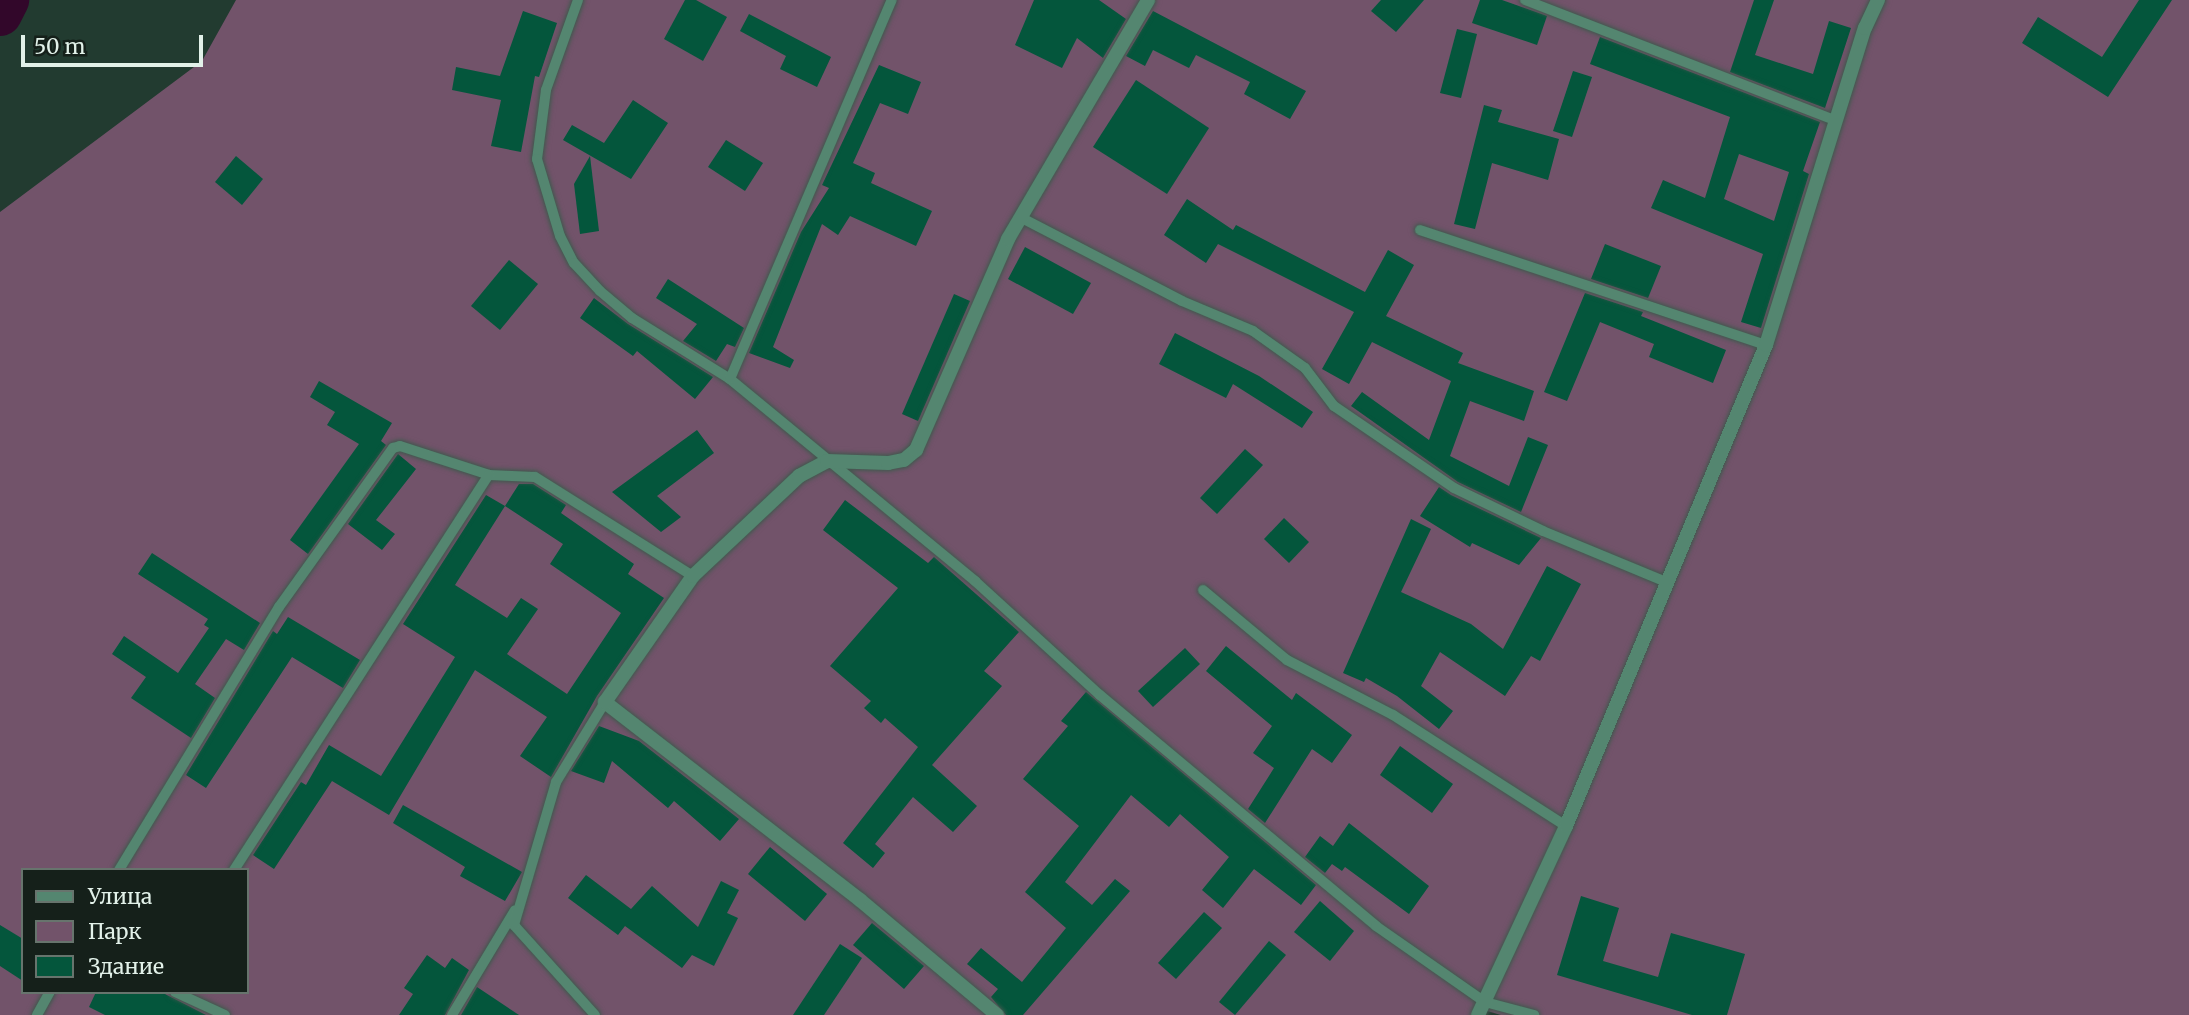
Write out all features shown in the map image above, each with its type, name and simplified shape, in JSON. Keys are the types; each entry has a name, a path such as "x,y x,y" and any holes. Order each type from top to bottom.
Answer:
{"street":[{"path":"997,1015 860,900 605,702 693,576 799,476 827,461 888,463 916,450 1020,217 1148,0"},
{"path":"1481,1008 1566,826 1664,581 1766,345 1835,120 1878,0"}],"lane":[{"path":"578,0 546,90 537,146 541,182 559,236 574,262 632,318 730,379 975,581 1100,695 1376,926 1481,1008 1534,1015"},
{"path":"730,379 892,0"},
{"path":"1525,0 1835,120"},
{"path":"1020,217 1182,301 1253,331 1304,368 1334,407 1454,488 1543,531 1664,581"},
{"path":"1420,230 1766,345"},
{"path":"120,868 279,607 384,457 400,446 489,475 536,477 693,576"},
{"path":"235,868 489,475"},
{"path":"1203,590 1287,660 1393,715 1566,826"},
{"path":"595,1015 522,938 514,925 516,908 556,782 605,702"},
{"path":"452,1015 516,908"},
{"path":"37,1015 49,994"},
{"path":"179,994 225,1015"}],"green space":[{"path":"236,0 1882,0 1865,34 1815,212 1867,34 1884,0 2189,0 2189,1015 1501,1015 1484,1010 1481,1015 0,1015 0,212 202,61"}],"building":[{"path":"685,0 696,0 727,17 703,61 664,39"},
{"path":"1034,0 1099,0 1126,19 1103,58 1077,38 1062,68 1015,45"},
{"path":"1381,0 1424,0 1396,32 1371,11"},
{"path":"1480,0 1502,0 1547,16 1537,45 1472,23"},
{"path":"1754,0 1774,0 1755,55 1813,74 1829,21 1851,28 1825,108 1730,72"},
{"path":"2139,0 2172,0 2108,97 2022,43 2038,17 2102,57"},
{"path":"523,11 557,23 539,77 535,76 521,152 491,146 501,100 452,90 456,67 500,76"},
{"path":"1153,11 1306,91 1290,119 1244,94 1250,82 1196,55 1189,68 1153,50 1145,66 1126,56"},
{"path":"749,14 831,57 817,87 780,69 786,56 740,31"},
{"path":"1457,29 1477,34 1461,98 1440,93"},
{"path":"1600,37 1820,122 1803,171 1809,174 1761,328 1741,322 1763,254 1651,208 1663,180 1705,198 1730,117 1590,64","holes":["1739,154 1789,172 1774,221 1724,199"]},
{"path":"879,65 921,82 908,114 880,103 853,163 875,173 871,183 932,211 916,246 850,216 838,235 822,224 773,347 794,360 790,368 749,353 801,232 829,188 822,185"},
{"path":"1573,71 1592,77 1572,137 1553,131"},
{"path":"1136,80 1209,128 1167,194 1093,147"},
{"path":"633,100 668,123 631,179 563,140 572,125 604,143"},
{"path":"1484,105 1502,110 1498,122 1559,139 1548,180 1492,163 1475,229 1454,224"},
{"path":"726,140 763,163 745,191 708,167"},
{"path":"236,156 263,179 242,205 215,182"},
{"path":"590,156 599,231 580,234 574,184"},
{"path":"1187,199 1233,230 1236,225 1365,292 1388,250 1414,265 1386,316 1463,353 1458,363 1534,391 1524,421 1470,401 1450,456 1509,486 1528,437 1548,445 1521,512 1458,482 1351,406 1362,392 1429,440 1451,381 1372,342 1349,384 1322,369 1354,312 1218,244 1206,263 1164,235"},
{"path":"1605,244 1661,266 1648,298 1591,279"},
{"path":"1025,247 1091,283 1073,314 1008,279"},
{"path":"509,260 538,284 500,330 471,306"},
{"path":"668,279 744,328 735,347 727,344 716,361 683,341 697,324 656,298"},
{"path":"1585,293 1643,312 1641,316 1726,350 1713,383 1649,357 1654,344 1600,322 1567,401 1544,392"},
{"path":"954,294 970,301 918,421 902,414"},
{"path":"594,298 628,324 713,377 695,399 637,351 633,356 580,318"},
{"path":"1175,333 1259,376 1313,412 1302,428 1233,384 1226,398 1159,364"},
{"path":"319,381 392,423 381,441 386,445 308,554 290,540 359,444 327,425 335,412 310,397"},
{"path":"697,430 714,453 657,496 681,517 661,532 612,492"},
{"path":"1245,449 1263,465 1217,514 1200,498"},
{"path":"398,454 416,469 376,520 395,534 382,550 348,524"},
{"path":"519,484 533,484 566,505 561,513 634,564 628,574 664,598 597,696 551,777 520,756 547,717 475,670 389,815 332,781 274,869 253,855 301,782 306,785 329,745 381,776 455,657 403,624 486,495 505,506","holes":["505,506 563,544 550,564 621,613 567,694 507,654 538,609 521,598 507,618 455,585"]},
{"path":"1439,487 1541,538 1519,565 1472,543 1470,547 1420,516"},
{"path":"845,500 928,563 934,557 1019,632 984,671 1002,686 932,765 977,806 953,832 913,797 875,844 885,853 873,868 843,843 918,747 885,718 881,723 864,708 871,701 830,666 898,588 823,530"},
{"path":"1284,518 1309,542 1289,563 1264,539"},
{"path":"1411,519 1431,529 1401,592 1471,624 1503,649 1547,566 1581,584 1540,661 1531,656 1505,696 1440,652 1421,686 1453,711 1439,729 1397,696 1366,678 1364,682 1343,673"},
{"path":"152,553 260,623 244,650 226,639 195,684 215,698 191,738 131,698 146,677 112,654 124,636 178,673 209,628 204,625 208,619 138,574"},
{"path":"288,617 360,660 343,688 292,657 206,788 186,775 273,631 277,634"},
{"path":"1226,646 1292,700 1296,693 1352,735 1332,763 1312,749 1265,823 1248,809 1274,768 1253,753 1272,726 1206,671"},
{"path":"1185,648 1200,664 1153,707 1138,691"},
{"path":"1086,692 1316,885 1301,905 1254,869 1223,908 1202,890 1229,857 1180,814 1169,827 1131,795 1065,882 1092,905 1115,879 1130,891 1023,1015 1006,1015 991,997 998,989 967,964 981,948 1022,982 1066,928 1025,892 1079,826 1023,779 1068,726 1061,721"},
{"path":"599,726 639,741 739,819 720,841 674,801 668,808 612,761 604,783 571,771"},
{"path":"1400,746 1453,784 1432,813 1380,775"},
{"path":"403,805 522,872 505,901 460,876 465,867 393,823"},
{"path":"1349,823 1429,886 1409,914 1345,867 1342,871 1332,864 1325,873 1305,857 1320,836 1333,846"},
{"path":"770,847 827,894 805,921 748,874"},
{"path":"586,875 631,909 652,886 698,927 721,881 739,890 727,913 738,918 714,966 692,955 682,968 625,926 618,935 568,898"},
{"path":"1581,896 1619,908 1603,961 1658,977 1671,933 1745,954 1727,1015 1692,1015 1557,975"},
{"path":"1320,901 1354,931 1330,961 1294,932"},
{"path":"1204,912 1222,928 1176,979 1158,963"},
{"path":"872,923 924,966 904,989 853,945"},
{"path":"0,925 21,938 21,980 0,966"},
{"path":"1269,941 1286,955 1235,1015 1219,1002"},
{"path":"840,944 862,958 824,1015 793,1015"},
{"path":"427,955 445,968 452,958 469,970 445,1015 399,1015 413,994 404,988"},
{"path":"477,987 519,1015 461,1015"},
{"path":"95,994 165,994 206,1015 105,1015 89,1007"}],"waterway":[{"path":"0,14 7,0"}]}
